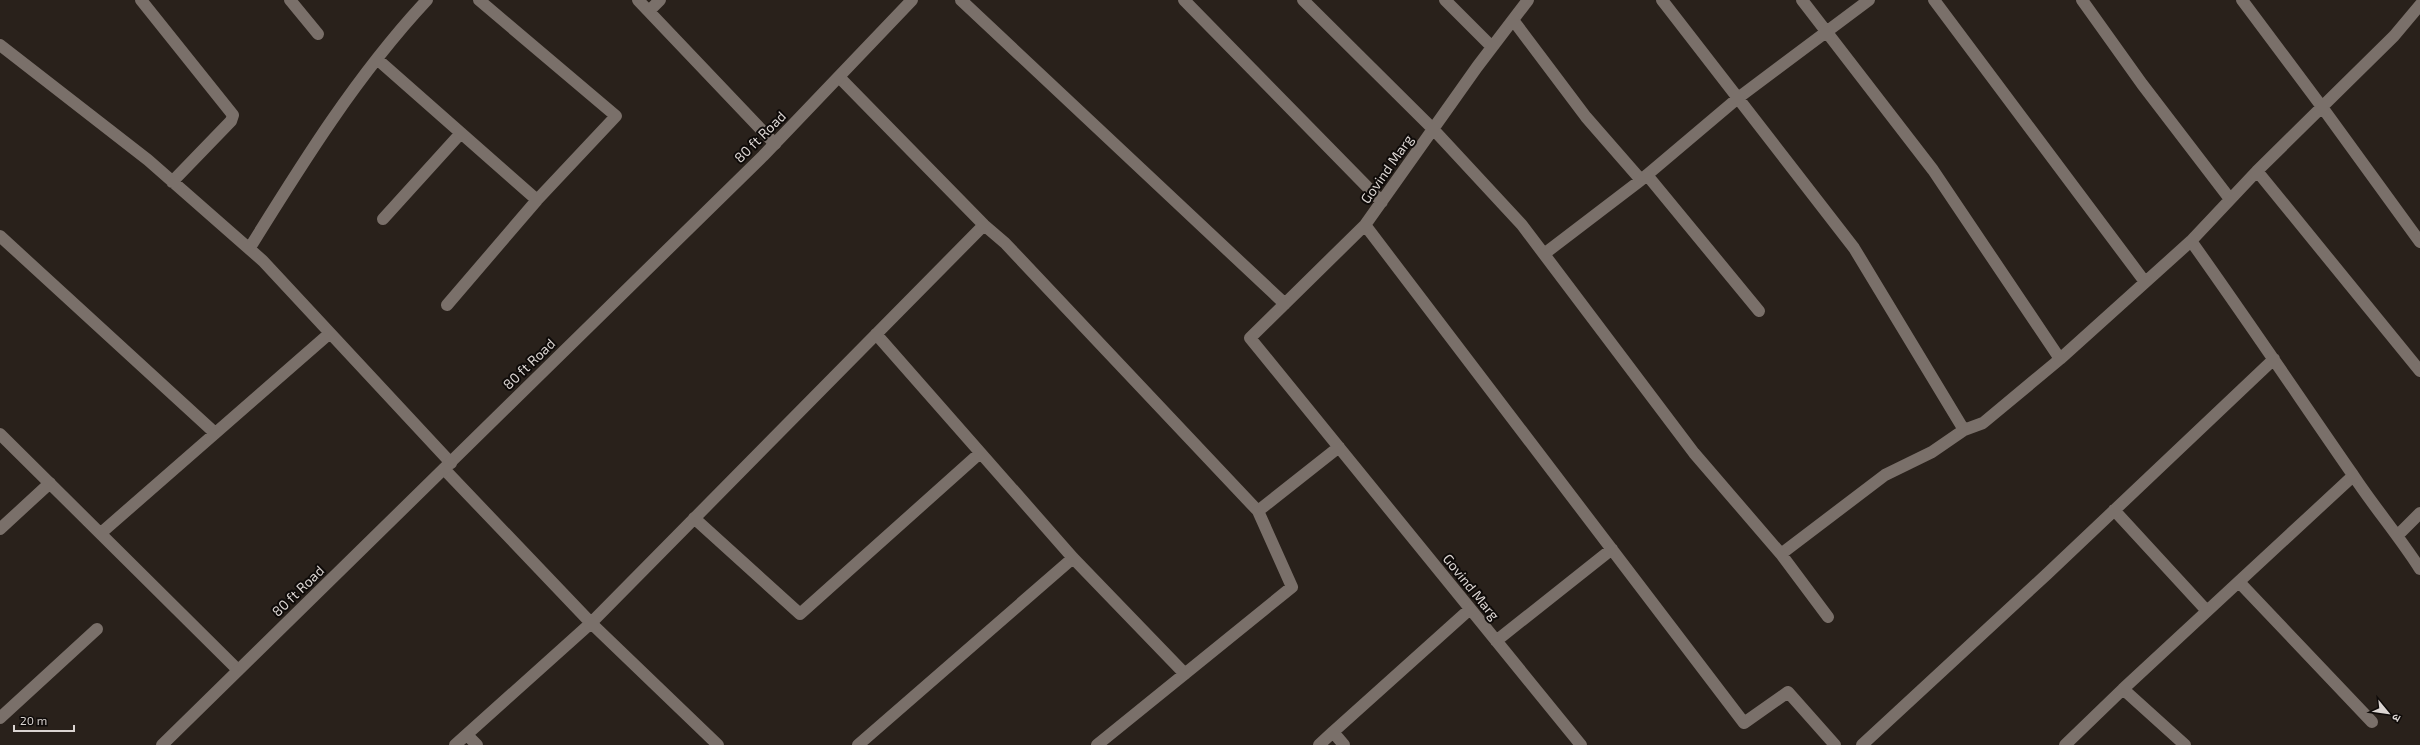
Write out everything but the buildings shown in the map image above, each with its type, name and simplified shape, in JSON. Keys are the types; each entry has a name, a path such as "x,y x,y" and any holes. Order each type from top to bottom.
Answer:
{"street":[{"path":"141,0 233,115 231,121 172,182"},
{"path":"290,0 318,34"},
{"path":"249,249 319,137 396,33 428,0"},
{"path":"447,305 537,200 616,116 479,0"},
{"path":"638,0 775,144"},
{"path":"648,11 660,0"},
{"name":"80 ft Road","path":"162,745 775,144 912,0"},
{"path":"960,0 1285,304"},
{"path":"1184,0 1382,202"},
{"path":"1303,0 1433,129 1522,225 1694,453 1781,554 1828,617"},
{"path":"1445,0 1492,47"},
{"name":"Govind Marg","path":"1528,0 1492,47 1365,225 1250,338 1581,745"},
{"path":"1662,0 1854,248 1964,430"},
{"path":"1802,0 1933,170 2060,359"},
{"path":"1544,254 1644,178 1738,98 1869,0"},
{"path":"2082,0 2142,84 2230,199"},
{"path":"2242,0 2420,242"},
{"path":"1940,2 2145,282"},
{"path":"1781,554 1885,475 1932,452 1964,430 1983,424 2060,359 2191,241 2257,171 2394,36 2420,5"},
{"path":"1513,20 1586,117 1644,178 1759,311"},
{"path":"0,45 172,182 249,249 330,333 447,466 591,623 718,745"},
{"path":"377,59 537,200"},
{"path":"839,78 984,225 1010,249 1258,511 1292,587 1097,745"},
{"path":"383,219 461,133"},
{"path":"2257,171 2420,371"},
{"path":"456,745 591,623 984,225"},
{"path":"1365,225 1744,723 1788,692 1834,745"},
{"path":"0,236 215,433"},
{"path":"2191,241 2274,358 2353,476 2398,535 2420,569"},
{"path":"100,533 330,333"},
{"path":"876,334 1073,558 1185,674"},
{"path":"1862,745 2114,510 2274,358"},
{"path":"0,434 238,670"},
{"path":"1258,511 1339,447"},
{"path":"694,518 800,614 980,453"},
{"path":"2064,745 2353,476"},
{"path":"0,529 50,483"},
{"path":"2114,510 2207,611"},
{"path":"2398,535 2420,513"},
{"path":"1496,641 1612,549"},
{"path":"858,745 1073,558"},
{"path":"2239,582 2372,722"},
{"path":"1319,745 1470,609"},
{"path":"0,718 96,629"},
{"path":"2123,689 2185,745"},
{"path":"1332,732 1344,745"},
{"path":"467,735 477,745"}]}
